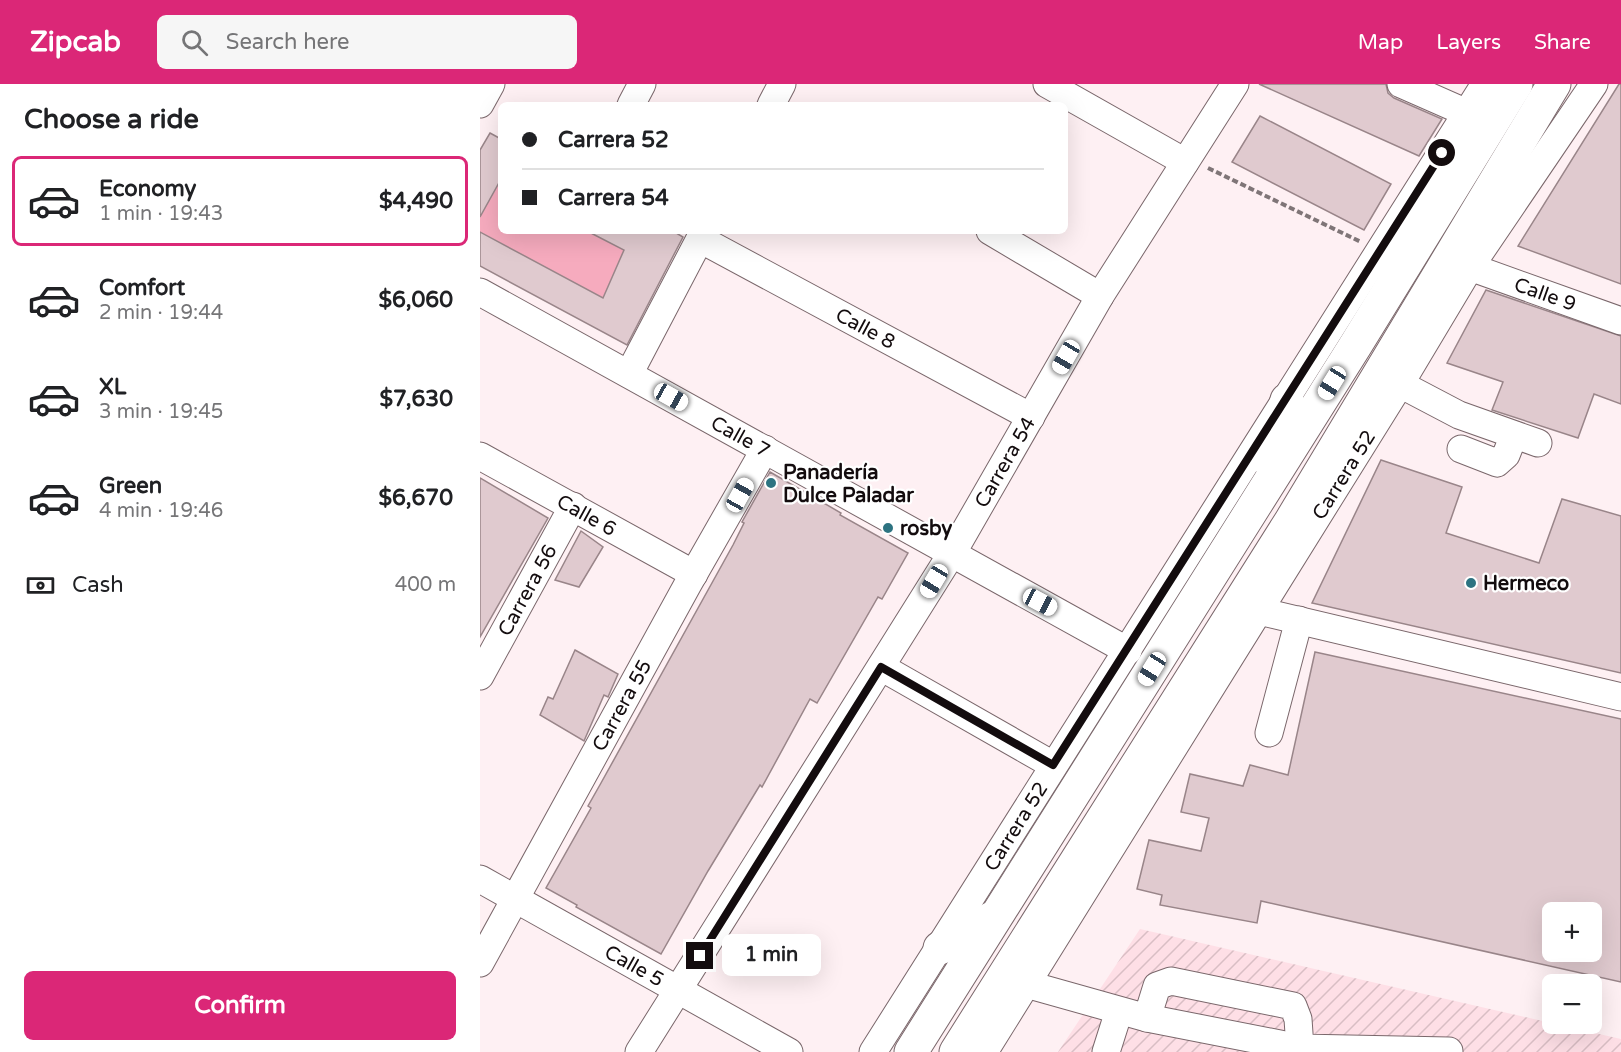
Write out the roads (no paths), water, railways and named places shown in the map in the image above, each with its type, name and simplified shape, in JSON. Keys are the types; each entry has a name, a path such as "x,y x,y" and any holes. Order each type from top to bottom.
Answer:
{"main road":[{"name":"Carrera 52","path":"911,1052 1355,346 1516,84"},
{"name":"Carrera 52","path":"956,1052 1291,521 1390,377 1554,84"},
{"path":"1262,494 1287,400"},
{"path":"1291,521 1378,417"},
{"path":"1164,719 1172,750"},
{"path":"940,948 996,916"}],"street":[{"path":"480,104 491,84"},
{"path":"633,102 642,84"},
{"path":"1047,84 1187,160"},
{"name":"Carrera 54","path":"639,1052 881,667 951,553 1100,296 1235,84"},
{"path":"1401,84 1467,113"},
{"name":"Carrera 52","path":"873,1052 1485,84"},
{"name":"Carrera 52","path":"984,1052 1378,417 1390,377 1470,267 1594,84"},
{"path":"995,234 1100,296"},
{"path":"629,374 702,235"},
{"name":"Calle 8","path":"702,235 1031,417"},
{"name":"Calle 9","path":"1470,267 1621,321"},
{"name":"Calle 7","path":"480,292 1128,651"},
{"path":"1390,377 1459,415 1526,439 1497,463 1461,449"},
{"name":"Carrera 55","path":"480,963 765,449"},
{"name":"Calle 6","path":"480,456 694,574"},
{"name":"Carrera 56","path":"480,676 573,506"},
{"path":"1259,611 1621,697"},
{"path":"1269,733 1299,620"},
{"path":"881,667 1053,765"},
{"name":"Calle 5","path":"480,879 789,1052"},
{"path":"1147,1018 1157,987 1171,981 1293,1006 1298,1019 1299,1050"},
{"path":"1026,984 1147,1018 1299,1050 1449,1051"},
{"path":"1106,1052 1119,1011"}],"place":[{"name":"Panadería Dulce Paladar","path":"771,483"},
{"name":"rosby","path":"888,528"},
{"name":"Hermeco","path":"1471,583"}]}
